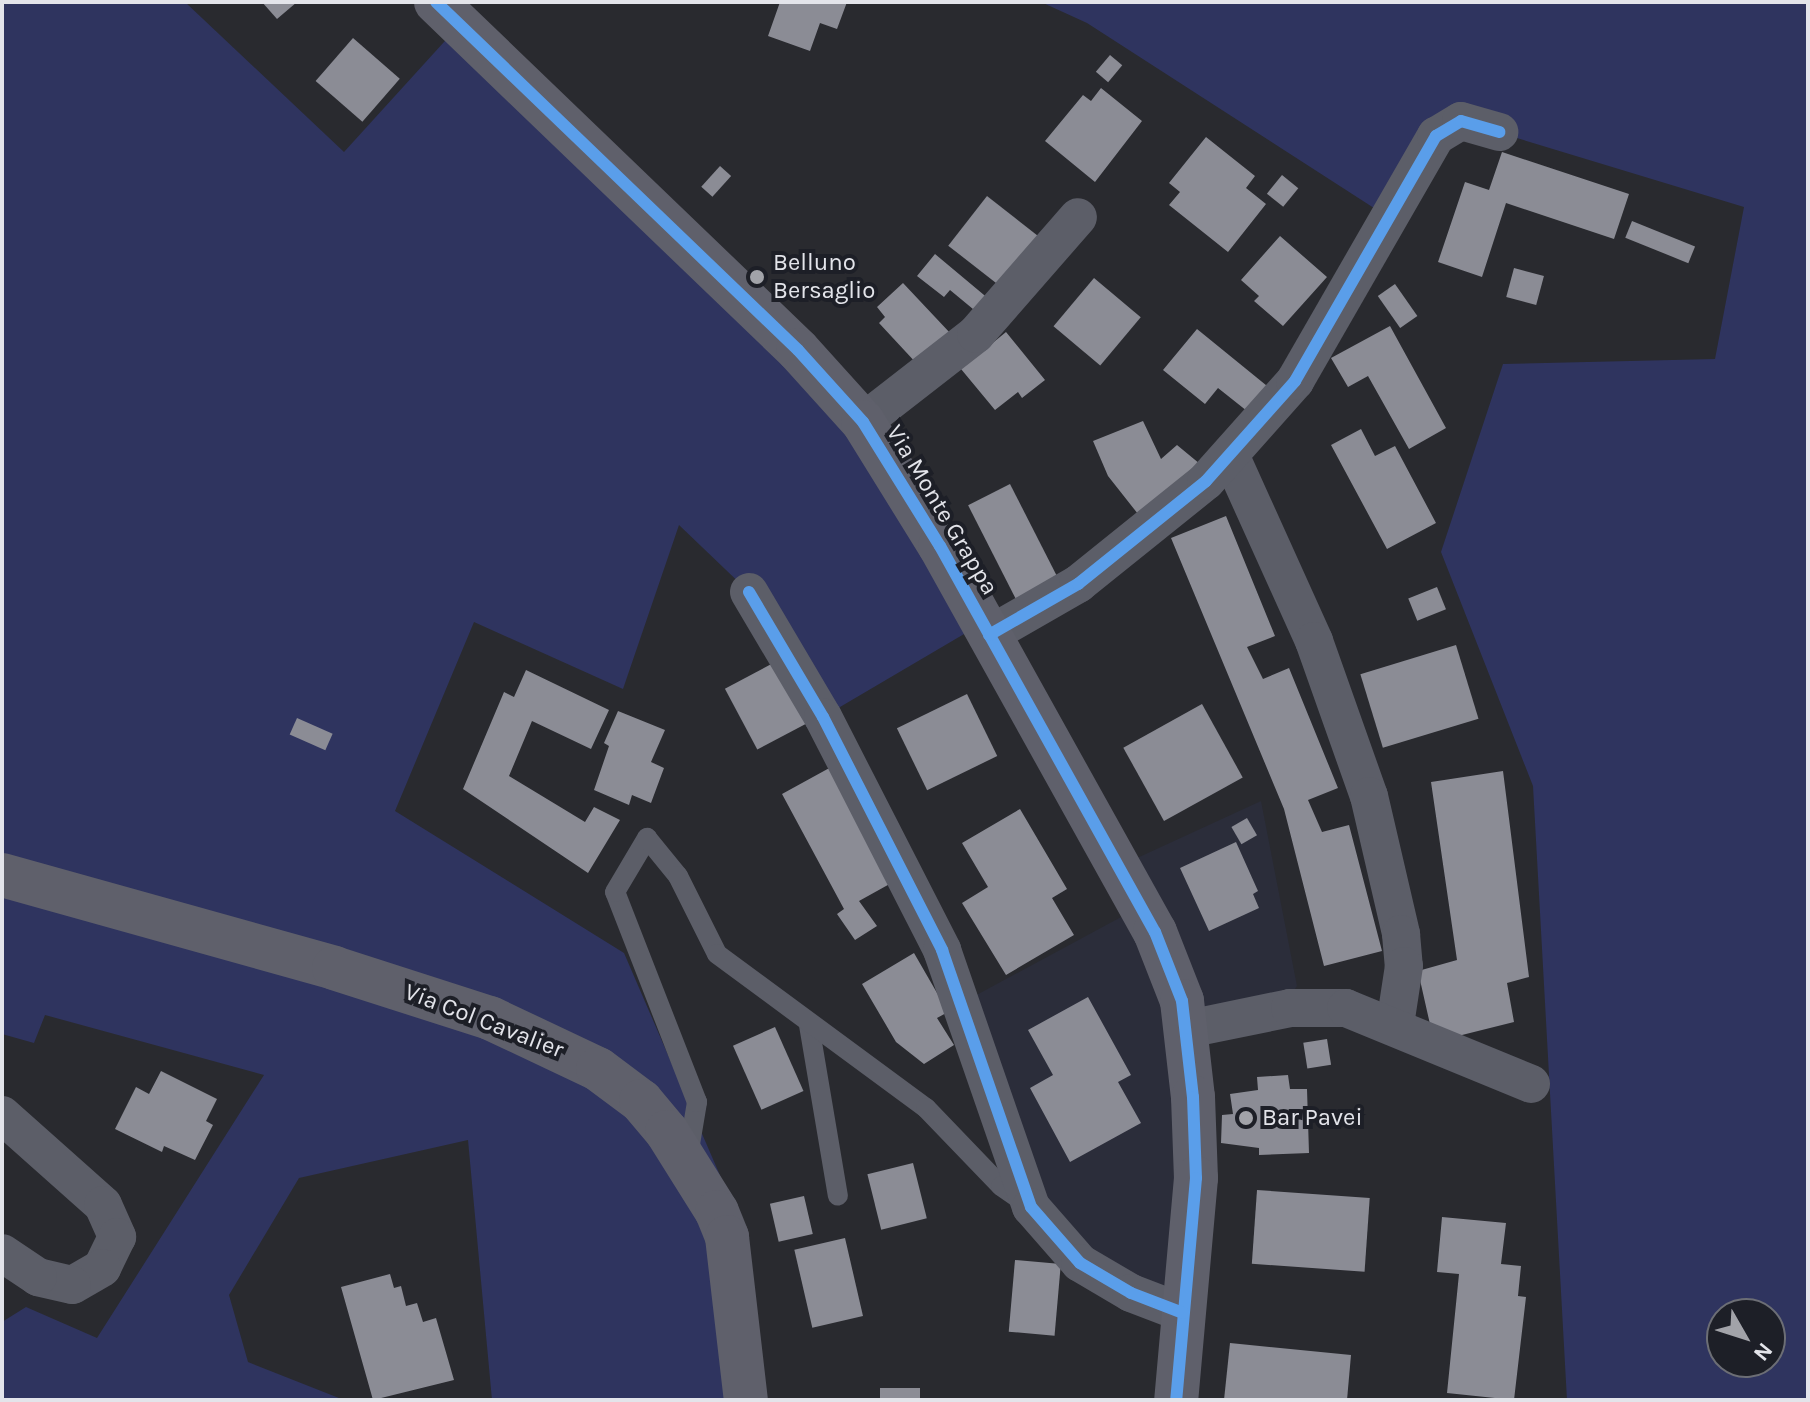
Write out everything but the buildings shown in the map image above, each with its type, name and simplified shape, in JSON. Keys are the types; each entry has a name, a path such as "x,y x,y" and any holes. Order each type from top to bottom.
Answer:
{"street":[{"name":"Via Monte Grappa","path":"436,2 798,350 863,422 989,635 1155,932 1188,1029 1196,1178 1176,1400"},
{"path":"989,635 1078,584 1150,531 1231,457 1295,381 1436,136 1461,121 1499,132"},
{"path":"863,422 976,334 1078,217"},
{"path":"1231,457 1314,641 1369,796 1401,934 1404,966 1395,1025"},
{"path":"749,592 823,717 942,950 1031,1207 1080,1263 1131,1293 1183,1313"},
{"name":"Via Col Cavalier","path":"2,875 321,964 519,1029 573,1053 621,1085 641,1101 688,1159 727,1237 746,1400"},
{"path":"1188,1029 1308,1006 1363,1012 1531,1084"},
{"path":"2,1115 103,1205 117,1237 102,1268 72,1285 38,1277 2,1253"}],"lane":[{"path":"688,1159 697,1102 615,892 647,838 678,876 717,954 809,1025 926,1108 1001,1186 1031,1207"},
{"path":"809,1025 838,1196"}],"shaded area":[{"path":"2,2 185,2 344,152 464,20 792,329 993,617 823,717 749,592 679,525 623,689 474,622 395,811 624,953 722,1180 755,1400 492,1400 468,1140 299,1178 229,1295 248,1362 344,1400 2,1400 2,1322 26,1307 97,1338 264,1075 45,1015 34,1043 2,1034"},
{"path":"1041,2 1808,2 1808,1400 1567,1400 1533,786 1441,552 1503,364 1715,359 1744,207 1461,121 1391,219 1087,23"},
{"path":"1261,801 1297,986 1277,1016 1195,1033 1189,1327 1055,1251 958,1005 1147,903 1124,864"}],"cycle path":[{"path":"436,2 798,350 863,422 940,546 1155,932 1182,1001 1193,1097 1196,1178 1176,1400"},
{"path":"989,635 1078,584 1206,481 1295,381 1436,136 1461,121 1499,132"},
{"path":"749,592 823,717 942,950 1031,1207 1080,1263 1131,1293 1183,1313"}],"place":[{"name":"Belluno Bersaglio","path":"757,277"},
{"name":"Bar Pavei","path":"1246,1118"}]}
